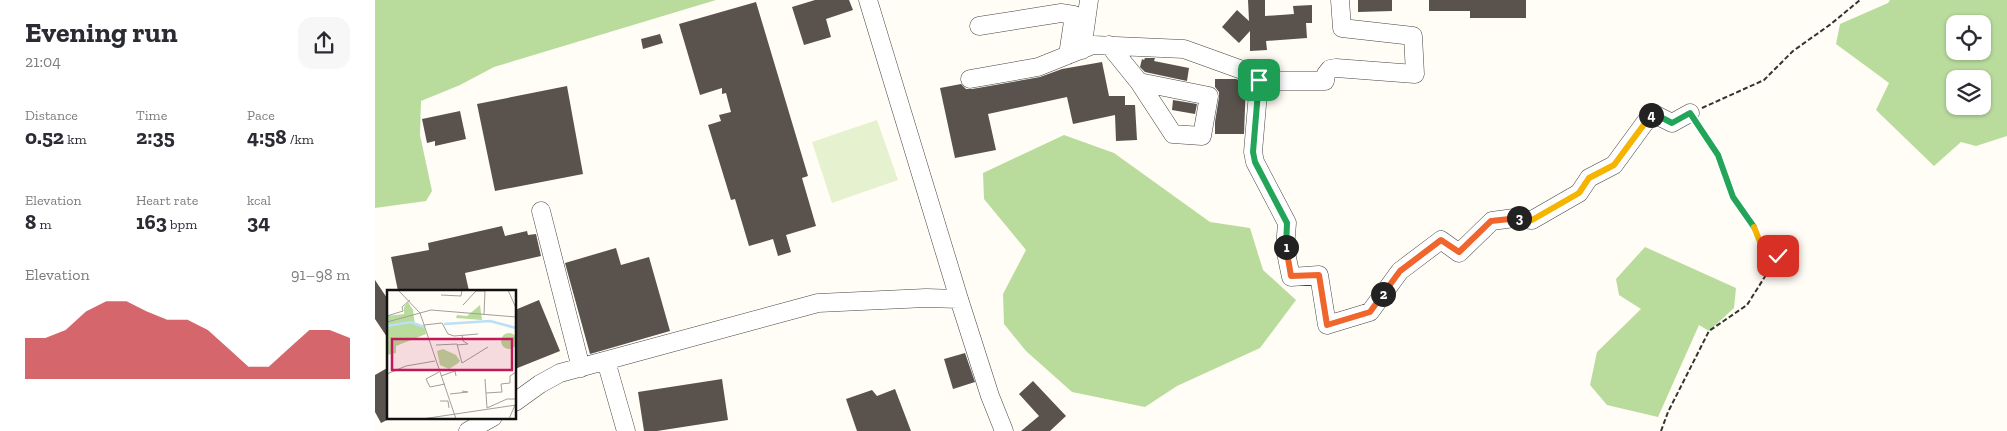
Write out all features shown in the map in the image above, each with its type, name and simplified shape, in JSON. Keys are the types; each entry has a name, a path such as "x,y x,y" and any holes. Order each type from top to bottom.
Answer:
{"street":[{"path":"868,0 959,299 990,396 1004,431"},
{"path":"1075,52 1089,0"},
{"path":"1259,80 1325,81 1326,74 1330,69 1336,68 1415,74 1413,36 1342,28 1340,0"},
{"path":"979,26 1061,13 1073,15 1075,52"},
{"path":"970,79 1038,67 1093,45 1184,49 1256,75 1259,80 1253,152 1255,162 1287,223 1285,248 1291,276 1319,275 1327,325 1370,312 1400,271 1441,240 1459,252 1491,221 1514,218 1532,220 1579,193 1589,178 1614,165 1653,113 1672,123 1690,113"},
{"path":"1109,46 1139,82"},
{"path":"541,211 581,368"},
{"path":"516,401 540,384 560,373 817,303 926,298 959,299"},
{"path":"605,361 627,431"},
{"path":"468,431 492,418 497,431"}],"path":[{"path":"1661,431 1668,412 1709,331 1747,304 1778,256 1762,247 1757,230 1733,197 1718,155 1690,113 1765,80 1793,50 1831,24 1859,0"}],"green space":[{"path":"375,0 716,0 494,67 460,85 421,101 420,135 432,191 426,201 375,208"},
{"path":"1890,0 2007,0 2007,136 1976,146 1961,142 1934,166 1876,110 1889,83 1836,44 1840,24 1888,3"},
{"path":"877,120 898,180 832,203 812,142"},
{"path":"1064,135 1114,153 1210,222 1250,228 1263,270 1296,300 1260,348 1177,386 1145,407 1072,392 1026,351 1004,324 1003,294 1026,250 984,199 983,173"},
{"path":"1645,247 1736,288 1734,308 1709,331 1699,325 1658,417 1607,405 1590,385 1597,352 1641,309 1619,295 1616,279"}],"building":[{"path":"815,0 849,0 853,10 826,19 831,37 804,45 792,7"},
{"path":"1248,0 1265,0 1265,16 1294,14 1293,6 1312,5 1312,23 1306,23 1307,38 1266,41 1267,50 1250,51 1250,31 1239,43 1222,27 1237,10 1249,21"},
{"path":"1358,0 1392,0 1392,11 1358,12"},
{"path":"1429,0 1526,0 1526,18 1470,18 1470,11 1429,11"},
{"path":"756,2 808,176 802,178 816,226 786,235 791,252 778,256 773,239 749,246 735,199 731,200 708,125 721,121 719,115 731,112 726,93 722,94 722,88 700,95 679,24"},
{"path":"660,34 663,43 643,49 641,39"},
{"path":"1145,58 1155,58 1154,61 1189,68 1187,81 1145,72 1140,67 1142,59 1144,60"},
{"path":"1102,62 1109,96 1125,96 1125,105 1135,105 1137,140 1116,141 1115,115 1073,124 1067,97 988,114 996,150 955,158 940,88 961,84 966,89 972,89 1040,77 1062,69"},
{"path":"1215,79 1236,79 1246,83 1244,134 1215,134 1219,92 1215,87"},
{"path":"567,86 583,174 495,191 477,104"},
{"path":"1173,100 1197,104 1195,114 1172,110"},
{"path":"460,111 466,139 435,146 435,141 427,143 422,119"},
{"path":"502,226 505,236 527,231 528,235 536,234 541,256 465,273 469,290 398,290 391,257 429,250 428,243"},
{"path":"616,248 621,265 649,257 670,331 590,354 565,263"},
{"path":"375,280 387,298 387,337 375,319"},
{"path":"539,300 560,351 516,369 516,310"},
{"path":"965,353 975,382 953,389 944,359"},
{"path":"387,368 387,418 389,419 381,423 375,412 375,375"},
{"path":"722,379 728,420 657,431 644,431 638,392"},
{"path":"1033,381 1066,416 1050,431 1021,431 1039,416 1019,394"},
{"path":"895,389 911,431 857,431 846,399 872,390 877,396"}],"route":[{"path":"1259,80 1253,152 1255,162 1287,223 1285,248 1291,276 1319,275 1327,325 1370,312 1400,271 1441,240 1459,252 1491,221 1514,218 1532,220 1579,193 1589,178 1614,165 1653,113 1672,123 1690,113 1718,155 1733,197 1757,230 1762,247 1778,256"}]}
